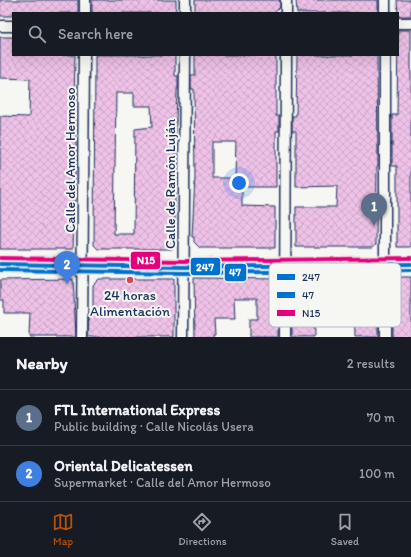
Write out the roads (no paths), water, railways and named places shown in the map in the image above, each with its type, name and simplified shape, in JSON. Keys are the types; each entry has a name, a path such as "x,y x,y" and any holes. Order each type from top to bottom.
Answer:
{"main road":[{"path":"0,264 83,266 269,264"},
{"path":"401,264 411,264"}],"street":[{"path":"85,0 85,12"},
{"path":"185,0 185,12"},
{"path":"286,0 286,12"},
{"path":"385,0 385,12"},
{"path":"399,23 411,23"},
{"path":"0,26 12,26"},
{"name":"Calle del Amor Hermoso","path":"82,337 84,56"},
{"name":"Calle de Ramón Luján","path":"183,337 184,56"},
{"path":"285,263 286,56"},
{"path":"385,56 385,263"}],"place":[{"name":"FTL International Express","path":"374,226"},
{"name":"24 horas Alimentación","path":"130,280"},
{"name":"Oriental Delicatessen","path":"67,284"}]}
